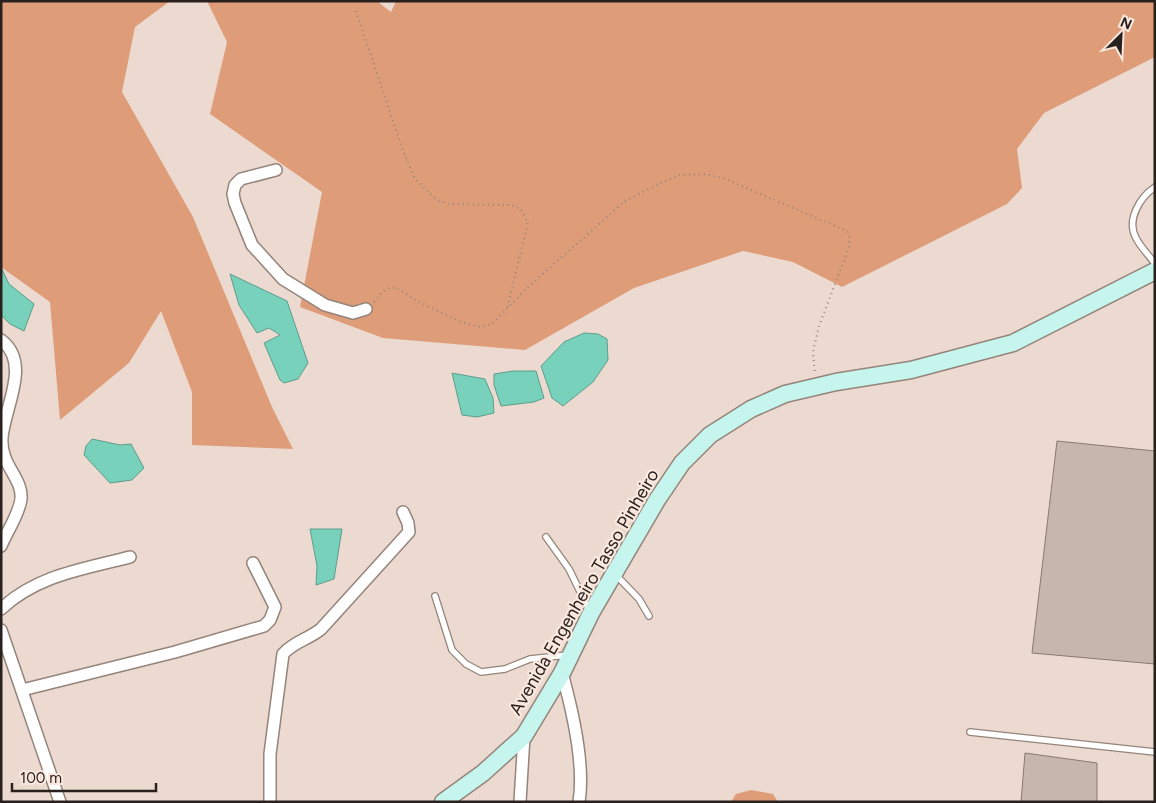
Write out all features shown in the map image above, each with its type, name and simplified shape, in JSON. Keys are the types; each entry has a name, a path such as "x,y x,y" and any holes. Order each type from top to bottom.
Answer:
{"main road":[{"name":"Avenida Engenheiro Tasso Pinheiro","path":"443,802 483,773 524,736 562,673 591,614 657,500 682,463 699,446 751,409 785,394 911,370 1013,343 1155,271"}],"street":[{"path":"276,170 240,178 235,185 233,194 235,203 252,245 283,279 324,305 353,313 366,309"},
{"path":"1,340 12,351 16,367 10,405 2,433 3,454 21,494 18,509 1,546"},
{"path":"270,802 270,747 283,654 321,629 408,532 408,523 403,512"},
{"path":"1,610 33,586 52,577 130,557"},
{"path":"22,690 166,654 264,626 270,620 276,608 253,563"},
{"path":"1,630 60,802"},
{"path":"562,673 574,725 580,774 579,802"},
{"path":"520,802 524,736"}],"lane":[{"path":"1155,187 1146,193 1136,207 1133,221 1135,237 1155,264"},
{"path":"546,538 568,569 591,614"},
{"path":"614,573 639,599 649,616"},
{"path":"435,596 452,650 466,664 480,672 504,669 536,658 570,655"},
{"path":"970,732 1155,752"}],"path":[{"path":"356,11 403,150 415,179 436,200 449,204 511,205 521,209 525,216 528,223 506,312"},
{"path":"366,309 383,291 390,287 399,289 418,301 459,321 478,327 492,324 528,288 625,201 678,175 705,174 834,224 846,231 850,237 849,248 819,326 813,352 816,387"}],"shaded area":[{"path":"1,1 170,1 135,27 122,92 193,217 272,407 293,449 192,445 192,392 161,311 129,363 60,420 50,302 1,267"},
{"path":"207,1 377,1 391,12 396,1 1155,1 1155,57 1044,113 1017,149 1022,188 1007,204 842,287 793,262 743,251 634,288 525,350 383,338 300,307 322,192 210,114 227,42"},
{"path":"751,790 773,794 778,802 731,802 736,794"}],"water":[{"path":"1,267 9,284 34,304 24,331 10,324 1,315"},
{"path":"230,274 287,301 308,363 298,379 284,383 280,380 264,343 280,335 269,328 257,333 239,305"},
{"path":"584,333 598,334 607,339 608,360 593,382 563,406 552,398 541,366 564,342"},
{"path":"513,371 536,371 544,398 534,402 501,406 494,385 494,374"},
{"path":"452,373 485,379 493,398 494,413 477,417 462,415"},
{"path":"92,439 120,445 131,444 144,468 132,480 110,483 84,455 86,446"},
{"path":"310,529 342,529 334,579 316,585 317,566"}],"building":[{"path":"1057,441 1155,451 1155,664 1032,653"},
{"path":"1025,753 1097,763 1097,802 1021,802"}]}
